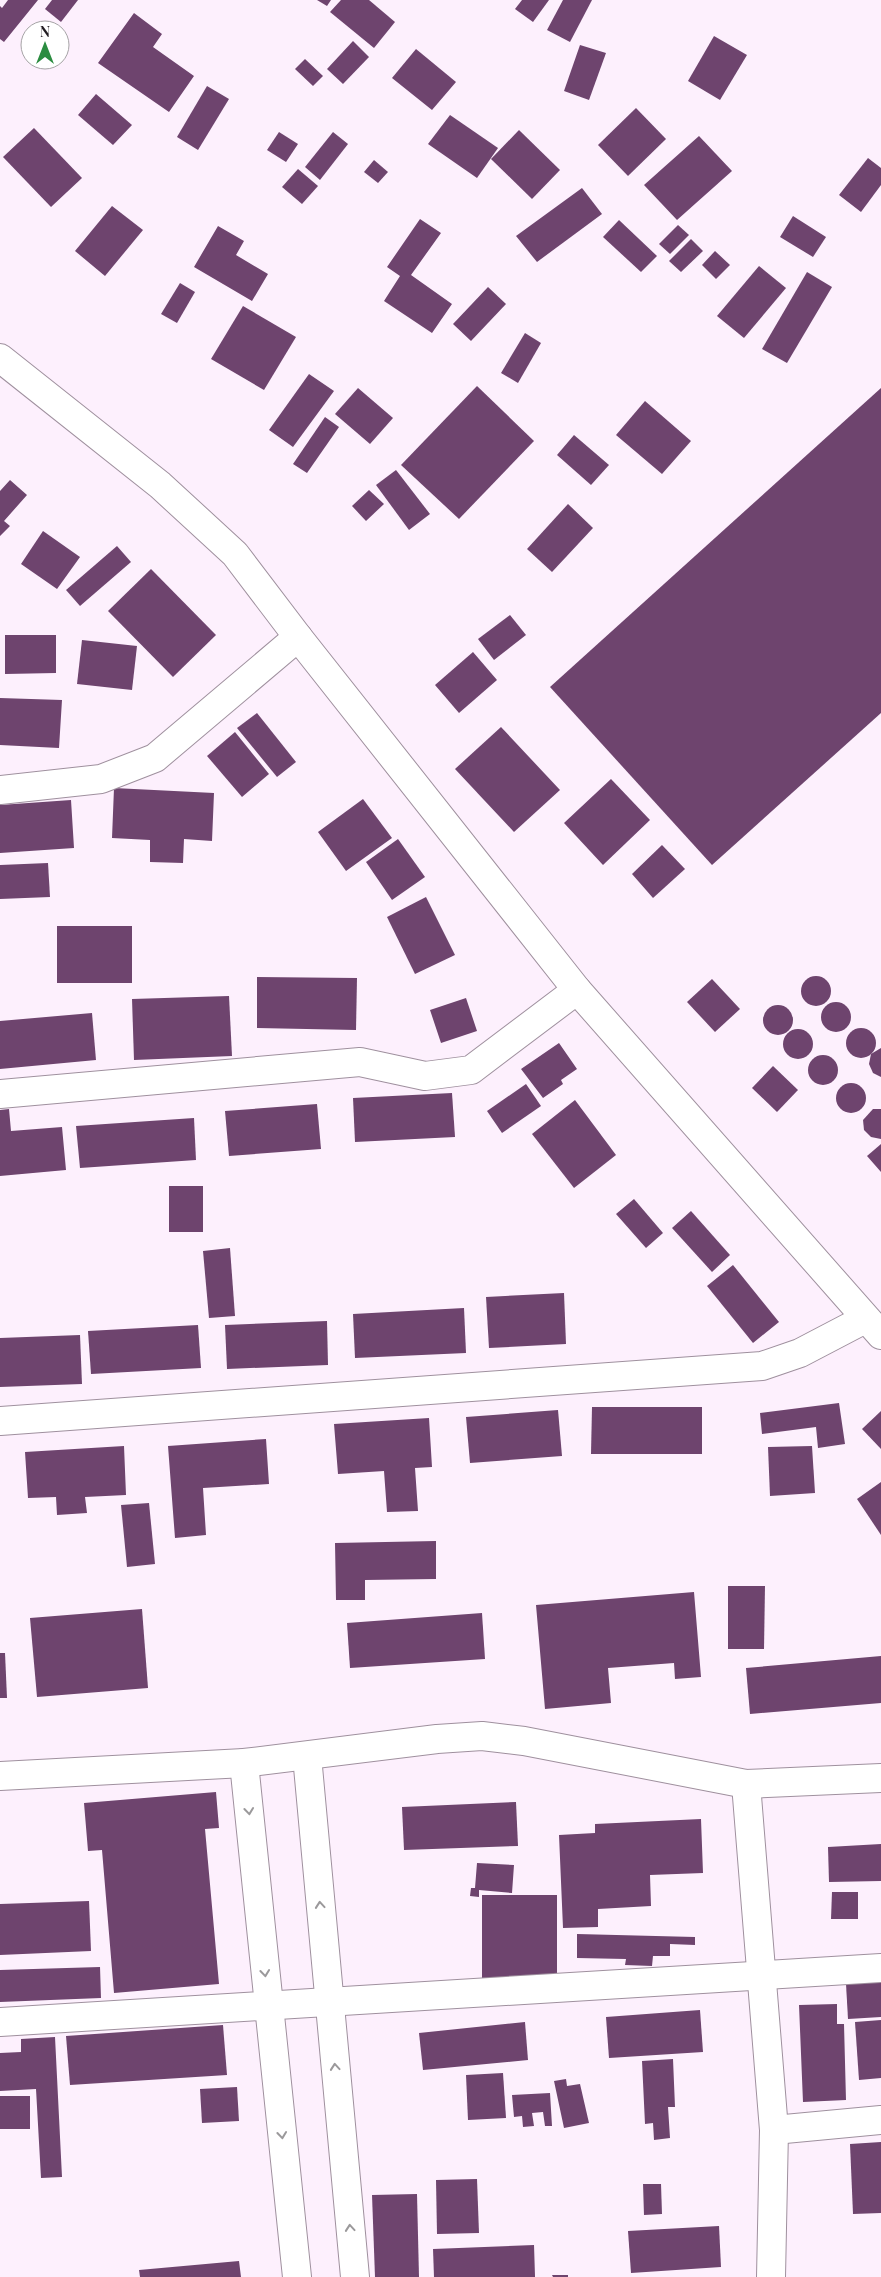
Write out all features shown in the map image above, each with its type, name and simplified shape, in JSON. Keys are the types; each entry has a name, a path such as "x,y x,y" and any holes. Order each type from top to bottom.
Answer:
{"street":[{"path":"0,358 160,485 236,554 298,637 576,990 873,1327 762,1366 0,1422"},
{"path":"0,790 101,779 155,758 298,637"},
{"path":"0,1094 360,1062 425,1076 471,1070 576,990"},
{"path":"0,1776 244,1763 437,1738 482,1736 524,1741 746,1784 881,1778"},
{"path":"307,1756 354,2277"},
{"path":"244,1763 297,2277"},
{"path":"746,1784 774,2130 771,2277"},
{"path":"0,2022 385,2000 762,1974 881,1968"},
{"path":"774,2130 881,2120"}],"building":[{"path":"8,0 38,0 4,42 0,39 0,6 2,8"},
{"path":"52,0 78,0 63,20 59,20 45,9"},
{"path":"317,0 331,0 327,6"},
{"path":"341,0 369,0 395,22 374,48 330,12"},
{"path":"522,0 549,0 533,22 515,9"},
{"path":"563,0 592,0 570,42 547,30"},
{"path":"134,13 162,34 153,47 194,76 169,112 98,63"},
{"path":"714,36 747,55 720,100 688,81"},
{"path":"353,41 369,57 343,84 327,69"},
{"path":"580,45 606,53 589,100 564,91"},
{"path":"416,49 456,82 432,110 392,78"},
{"path":"305,59 323,76 313,86 295,69"},
{"path":"207,86 229,99 198,150 177,137"},
{"path":"96,94 132,125 113,145 78,115"},
{"path":"636,108 666,139 628,176 598,145"},
{"path":"450,115 498,148 477,178 428,144"},
{"path":"34,128 82,178 51,207 3,157"},
{"path":"519,130 560,170 532,199 491,159"},
{"path":"279,132 298,144 286,162 267,150"},
{"path":"333,132 348,144 320,180 305,167"},
{"path":"699,136 732,171 677,220 644,185"},
{"path":"868,158 881,168 881,185 861,212 839,195"},
{"path":"374,160 388,172 378,183 364,172"},
{"path":"298,169 318,186 302,204 282,187"},
{"path":"582,188 602,214 537,262 516,236"},
{"path":"112,206 143,230 105,276 75,251"},
{"path":"793,216 826,237 813,257 780,237"},
{"path":"420,219 441,233 411,275 452,304 432,333 384,301 400,276 387,267"},
{"path":"619,220 657,256 641,272 603,237"},
{"path":"678,225 689,235 670,254 659,244"},
{"path":"218,226 244,241 236,255 268,274 252,301 194,267"},
{"path":"691,239 703,251 681,272 669,261"},
{"path":"715,251 730,265 716,279 702,265"},
{"path":"759,266 786,288 744,338 717,316"},
{"path":"807,272 832,287 787,363 762,349"},
{"path":"180,283 195,292 177,323 161,314"},
{"path":"488,287 506,304 471,341 453,324"},
{"path":"243,306 296,337 264,390 211,359"},
{"path":"525,333 541,343 518,383 501,373"},
{"path":"309,374 334,391 293,447 269,430"},
{"path":"477,386 534,441 459,519 401,465"},
{"path":"358,388 393,418 370,444 335,414"},
{"path":"881,388 881,713 712,865 550,687"},
{"path":"645,401 691,441 662,474 616,435"},
{"path":"325,417 339,427 307,473 293,464"},
{"path":"574,435 609,465 591,485 557,455"},
{"path":"396,470 430,514 409,530 376,485"},
{"path":"10,480 27,495 4,521 10,526 0,536 0,491"},
{"path":"369,490 384,504 366,521 352,506"},
{"path":"568,504 593,528 552,572 527,549"},
{"path":"43,531 80,557 57,589 21,564"},
{"path":"117,546 131,562 80,606 66,590"},
{"path":"151,569 216,635 173,677 108,611"},
{"path":"510,615 526,635 494,660 478,639"},
{"path":"5,635 56,635 56,673 5,674"},
{"path":"82,640 137,646 132,690 77,684"},
{"path":"473,652 497,680 459,713 435,685"},
{"path":"0,698 62,700 59,748 0,745"},
{"path":"257,713 296,762 277,777 237,728"},
{"path":"501,727 560,790 514,832 455,769"},
{"path":"235,732 269,774 242,797 207,756"},
{"path":"611,779 650,820 603,865 564,823"},
{"path":"114,788 214,793 212,841 184,839 183,863 150,862 150,840 112,838"},
{"path":"363,799 392,838 346,871 318,832"},
{"path":"71,800 74,848 0,853 0,805"},
{"path":"398,839 425,877 392,900 366,862"},
{"path":"662,845 685,869 653,898 632,874"},
{"path":"48,863 50,897 0,899 0,865"},
{"path":"426,897 455,955 415,974 387,917"},
{"path":"57,926 132,926 132,983 57,983"},
{"path":"816,976 827,980 831,991 827,1002 816,1006 805,1002 801,991 805,980"},
{"path":"257,977 357,978 356,1030 257,1028"},
{"path":"712,979 740,1009 715,1032 687,1002"},
{"path":"229,996 232,1056 134,1060 132,999"},
{"path":"466,998 477,1031 441,1043 430,1010"},
{"path":"836,1002 847,1006 851,1017 847,1028 836,1032 825,1028 821,1017 825,1006"},
{"path":"778,1005 789,1009 793,1020 789,1031 778,1035 767,1031 763,1020 767,1009"},
{"path":"92,1013 96,1060 0,1069 0,1021"},
{"path":"861,1028 872,1032 876,1043 872,1054 861,1058 850,1054 846,1043 850,1032"},
{"path":"798,1029 809,1033 813,1044 809,1055 798,1059 787,1055 783,1044 787,1033"},
{"path":"559,1043 577,1069 561,1080 563,1084 543,1098 521,1069"},
{"path":"881,1048 881,1077 873,1073 869,1064 871,1054"},
{"path":"823,1055 834,1059 838,1070 834,1081 823,1085 812,1081 808,1070 812,1059"},
{"path":"773,1066 798,1090 777,1112 752,1088"},
{"path":"851,1083 862,1087 866,1098 862,1109 851,1113 840,1109 836,1098 840,1087"},
{"path":"526,1084 541,1106 502,1133 487,1111"},
{"path":"452,1093 455,1137 355,1142 353,1098"},
{"path":"575,1100 616,1155 574,1188 532,1134"},
{"path":"317,1104 321,1149 229,1156 225,1111"},
{"path":"9,1109 11,1131 62,1127 66,1170 0,1176 0,1110"},
{"path":"873,1109 881,1109 881,1139 871,1137 864,1130 863,1120"},
{"path":"194,1118 196,1160 80,1168 76,1126"},
{"path":"881,1144 881,1172 867,1156"},
{"path":"169,1186 203,1186 203,1232 169,1232"},
{"path":"634,1199 663,1233 646,1248 616,1214"},
{"path":"691,1211 730,1255 712,1272 672,1228"},
{"path":"230,1248 235,1316 209,1318 203,1251"},
{"path":"733,1265 779,1322 753,1343 707,1286"},
{"path":"564,1293 566,1344 489,1348 486,1297"},
{"path":"464,1308 466,1353 355,1358 353,1314"},
{"path":"327,1321 328,1365 227,1369 225,1325"},
{"path":"198,1325 201,1368 91,1374 88,1331"},
{"path":"80,1335 82,1384 0,1387 0,1338"},
{"path":"839,1403 845,1444 818,1448 816,1427 762,1434 760,1413"},
{"path":"592,1407 702,1407 702,1454 591,1454"},
{"path":"558,1410 562,1456 470,1463 466,1417"},
{"path":"881,1411 881,1449 862,1429"},
{"path":"429,1418 432,1467 415,1468 418,1511 387,1512 384,1471 338,1474 334,1424"},
{"path":"266,1439 269,1484 203,1488 206,1535 175,1538 168,1446"},
{"path":"124,1446 126,1495 85,1497 87,1513 57,1515 56,1497 28,1498 25,1452"},
{"path":"812,1446 815,1493 770,1496 768,1447"},
{"path":"881,1482 881,1535 857,1499"},
{"path":"149,1503 155,1564 127,1567 121,1505"},
{"path":"436,1541 436,1579 365,1580 365,1600 336,1600 335,1543"},
{"path":"728,1586 765,1586 764,1649 728,1649"},
{"path":"694,1592 701,1677 675,1679 674,1663 608,1668 611,1703 545,1709 536,1605"},
{"path":"142,1609 148,1688 37,1697 30,1618"},
{"path":"482,1613 485,1659 350,1668 347,1623"},
{"path":"0,1653 5,1653 7,1698 0,1698"},
{"path":"881,1656 881,1703 750,1714 746,1668"},
{"path":"216,1792 219,1828 205,1829 219,1984 114,1993 102,1850 88,1851 84,1803"},
{"path":"516,1802 518,1846 404,1850 402,1807"},
{"path":"701,1819 703,1873 650,1875 651,1906 598,1909 598,1927 563,1928 559,1835 595,1833 595,1824"},
{"path":"881,1844 881,1881 829,1882 828,1847"},
{"path":"477,1863 514,1865 512,1893 479,1890 479,1897 470,1896 471,1888 475,1888"},
{"path":"832,1892 858,1892 858,1919 831,1919"},
{"path":"482,1895 557,1895 557,1982 482,1982"},
{"path":"89,1901 91,1951 0,1955 0,1904"},
{"path":"577,1934 695,1937 695,1945 670,1944 670,1956 653,1956 652,1966 625,1965 626,1959 577,1958"},
{"path":"100,1967 101,1998 0,2002 0,1970"},
{"path":"881,1981 881,2017 848,2019 846,1984"},
{"path":"837,2004 837,2024 844,2024 846,2100 803,2102 799,2005"},
{"path":"700,2010 703,2052 609,2058 606,2017"},
{"path":"881,2020 881,2078 859,2080 855,2022"},
{"path":"525,2022 528,2060 423,2070 419,2033"},
{"path":"223,2025 227,2075 70,2085 66,2036"},
{"path":"55,2037 62,2177 41,2178 36,2089 0,2091 0,2053 21,2052 21,2039"},
{"path":"673,2059 675,2107 668,2107 670,2138 654,2140 653,2123 645,2124 642,2061"},
{"path":"503,2073 506,2118 468,2120 466,2075"},
{"path":"566,2079 567,2086 580,2084 589,2123 564,2128 554,2081"},
{"path":"237,2087 239,2121 202,2123 200,2089"},
{"path":"550,2093 552,2126 545,2126 543,2112 532,2113 534,2126 523,2127 522,2116 514,2117 512,2095"},
{"path":"0,2096 30,2096 30,2129 0,2129"},
{"path":"881,2142 881,2213 853,2214 850,2144"},
{"path":"477,2179 479,2233 437,2234 436,2180"},
{"path":"643,2184 661,2184 662,2214 644,2215"},
{"path":"417,2194 419,2277 375,2277 372,2195"},
{"path":"719,2226 721,2267 631,2273 628,2231"},
{"path":"534,2245 535,2277 434,2277 433,2249"},
{"path":"239,2261 241,2277 140,2277 139,2270"},
{"path":"552,2275 568,2275 568,2277 553,2277"}]}
